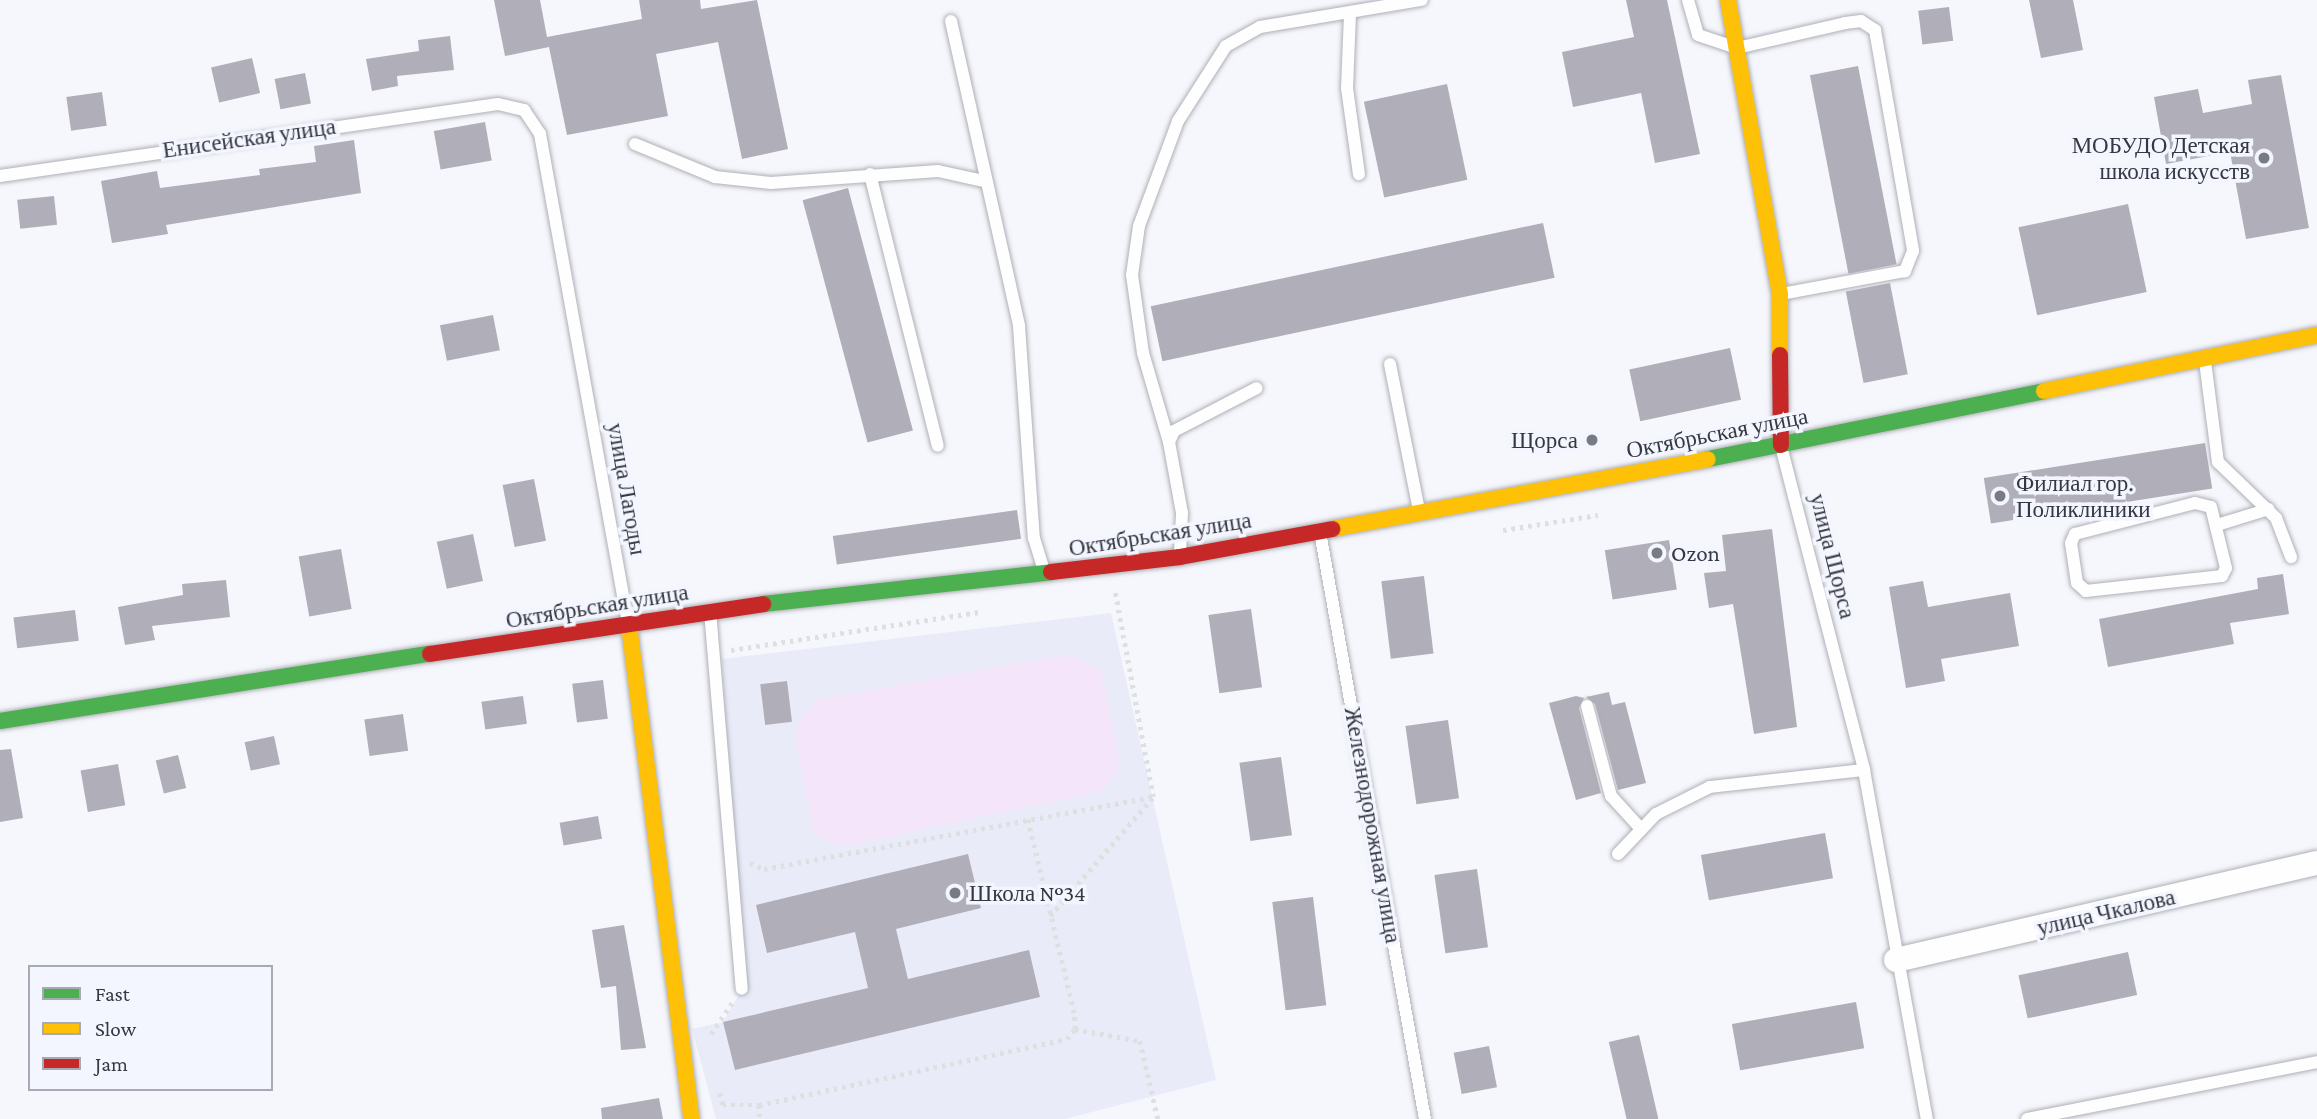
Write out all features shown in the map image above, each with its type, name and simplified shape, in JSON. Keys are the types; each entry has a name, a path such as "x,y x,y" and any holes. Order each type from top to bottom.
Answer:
{"main road":[{"name":"улица Щорса","path":"1728,0 1780,294 1781,445"},
{"name":"Октябрьская улица","path":"0,720 718,610 1180,557 1781,445 2317,335"},
{"name":"улица Лагоды","path":"629,625 691,1119"}],"street":[{"name":"улица Чкалова","path":"1896,960 2317,863"}],"lane":[{"path":"1180,557 1182,513 1169,442 1143,353 1132,275 1139,226 1178,121 1226,46 1260,27 1309,15 1350,13 1422,0"},
{"path":"1688,0 1698,36 1737,48 1845,23 1861,21 1875,30 1915,243 1905,271 1780,294"},
{"path":"1350,13 1348,88 1359,174"},
{"path":"951,22 983,181 1019,326 1034,538 1045,574"},
{"name":"Енисейская улица","path":"0,176 498,104"},
{"name":"улица Лагоды","path":"498,104 524,110 540,134 629,625"},
{"path":"635,144 715,177 771,183 938,171 983,181"},
{"path":"870,174 938,446"},
{"path":"2205,357 2218,461 2269,509 2291,556"},
{"path":"1390,364 1420,514"},
{"path":"1169,442 1182,424 1257,388"},
{"name":"улица Щорса","path":"1781,445 1864,770 1896,960 1927,1119"},
{"path":"2195,503 2211,507 2217,525 2226,568 2213,581 2087,591 2077,583 2071,543 2081,529 2195,503"},
{"path":"2217,525 2269,509"},
{"name":"Железнодорожная улица","path":"1320,532 1425,1119"},
{"path":"718,610 742,989"},
{"path":"1587,706 1611,796 1641,829"},
{"path":"1618,854 1641,829 1681,797 1710,787 1864,770"},
{"path":"2027,1119 2317,1062"}],"path":[{"path":"1115,592 1153,797"},
{"path":"718,610 732,664"},
{"path":"746,859 764,869 1027,817 1153,797"},
{"path":"1050,916 1153,797"},
{"path":"1027,817 1075,1029"},
{"path":"707,1045 714,1025 742,989"},
{"path":"717,1082 723,1105 759,1105 1067,1039 1075,1029"},
{"path":"1075,1029 1140,1041 1158,1119"},
{"path":"759,1105 760,1119"}],"shaded area":[{"name":"Школа №34","path":"1111,613 1216,1080 1065,1119 716,1119 692,1029 723,1022 742,989 722,659"},
{"path":"1059,656 1077,657 1101,671 1119,758 1118,771 1102,791 857,843 837,845 814,834 796,740 798,723 816,700"}],"building":[{"path":"494,0 540,0 547,37 642,19 639,0 700,0 701,9 757,0 788,149 742,159 718,42 656,54 668,116 567,135 549,47 505,56"},
{"path":"1626,0 1667,0 1700,154 1655,163 1641,93 1573,107 1562,52 1634,37"},
{"path":"2029,0 2073,0 2083,50 2041,58"},
{"path":"1949,7 1953,41 1922,45 1918,11"},
{"path":"450,36 454,70 397,76 398,86 372,91 366,59 419,51 418,40"},
{"path":"252,58 260,93 219,103 211,67"},
{"path":"1858,66 1897,264 1848,274 1810,75"},
{"path":"305,73 311,103 280,109 275,79"},
{"name":"МОБУДО Детская школа искусcтв","path":"2281,75 2309,228 2246,239 2230,152 2166,164 2154,97 2198,89 2203,113 2252,104 2248,80"},
{"path":"1447,84 1467,180 1384,198 1364,102"},
{"path":"102,92 107,126 71,131 66,97"},
{"path":"485,122 492,160 441,169 434,131"},
{"path":"354,140 361,193 166,225 168,234 112,243 101,181 157,171 160,188 260,175 259,169 316,162 314,146"},
{"path":"848,188 913,430 868,443 803,200"},
{"path":"54,196 57,225 20,229 17,200"},
{"path":"2128,204 2147,292 2037,315 2018,227"},
{"path":"1543,223 1555,278 1162,361 1151,306"},
{"path":"1890,283 1908,374 1864,383 1846,292"},
{"path":"493,315 500,350 447,361 440,325"},
{"path":"1730,348 1741,400 1640,421 1629,369"},
{"path":"2205,443 2212,488 1991,523 1984,478"},
{"path":"534,479 546,541 515,547 503,485"},
{"path":"1017,510 1021,539 837,565 833,536"},
{"path":"1772,529 1797,727 1754,734 1733,604 1709,608 1704,573 1726,571 1722,535"},
{"path":"473,534 483,581 447,589 437,542"},
{"path":"1669,540 1677,589 1613,600 1605,550"},
{"path":"341,549 352,609 309,617 299,556"},
{"path":"2283,574 2289,614 2230,623 2234,644 2108,667 2099,619 2258,589 2257,578"},
{"path":"1424,576 1434,653 1391,659 1381,581"},
{"path":"226,580 230,617 152,626 155,640 125,645 118,607 183,595 182,584"},
{"path":"1923,581 1928,607 2010,593 2019,646 1941,659 1945,681 1906,688 1889,587"},
{"path":"1251,609 1262,687 1219,693 1208,615"},
{"path":"75,610 79,641 17,648 13,618"},
{"path":"603,680 608,719 577,722 572,684"},
{"path":"787,681 792,722 765,725 760,684"},
{"path":"1609,692 1612,705 1625,702 1646,783 1618,790 1595,704 1586,697"},
{"path":"523,696 527,724 485,730 481,702"},
{"path":"1576,696 1584,698 1579,708 1601,793 1576,800 1549,703"},
{"path":"403,714 408,751 370,756 364,719"},
{"path":"1448,720 1459,798 1416,804 1405,726"},
{"path":"274,736 280,764 251,771 245,742"},
{"path":"11,749 23,818 0,822 0,750"},
{"path":"178,755 186,788 164,794 156,761"},
{"path":"1281,757 1292,835 1250,841 1239,763"},
{"path":"118,764 125,805 88,812 81,771"},
{"path":"598,816 602,839 564,845 560,823"},
{"path":"1825,833 1833,878 1709,900 1701,855"},
{"path":"968,854 981,908 896,929 908,979 1029,950 1040,997 735,1070 723,1022 868,988 855,932 767,953 756,905"},
{"path":"1477,869 1488,947 1445,953 1434,875"},
{"path":"1313,897 1326,1005 1286,1010 1272,902"},
{"path":"624,925 646,1048 621,1050 616,986 601,988 592,930"},
{"path":"2128,952 2137,995 2028,1018 2018,975"},
{"path":"1856,1002 1864,1048 1740,1070 1732,1024"},
{"path":"1639,1035 1658,1119 1627,1119 1609,1042"},
{"path":"1489,1046 1497,1087 1462,1094 1454,1053"},
{"path":"659,1098 663,1119 602,1119 601,1108"}],"traffic: fast":[{"path":"1708,459 2044,391"},
{"path":"763,604 1051,572"},
{"path":"0,721 430,654"}],"traffic: slow":[{"path":"1728,0 1780,294 1780,355"},
{"path":"2044,391 2317,335"},
{"path":"1332,529 1708,459"},
{"path":"629,625 691,1119"}],"traffic: jam":[{"path":"1780,355 1781,445"},
{"path":"1051,572 1180,557 1332,529"},
{"path":"430,654 763,604"}],"place":[{"name":"МОБУДО Детская школа искусcтв","path":"2264,158"},
{"name":"Щорса","path":"1592,440"},
{"name":"Филиал гор. Поликлиники","path":"2000,496"},
{"name":"Ozon","path":"1657,553"},
{"name":"Школа №34","path":"955,893"}]}
